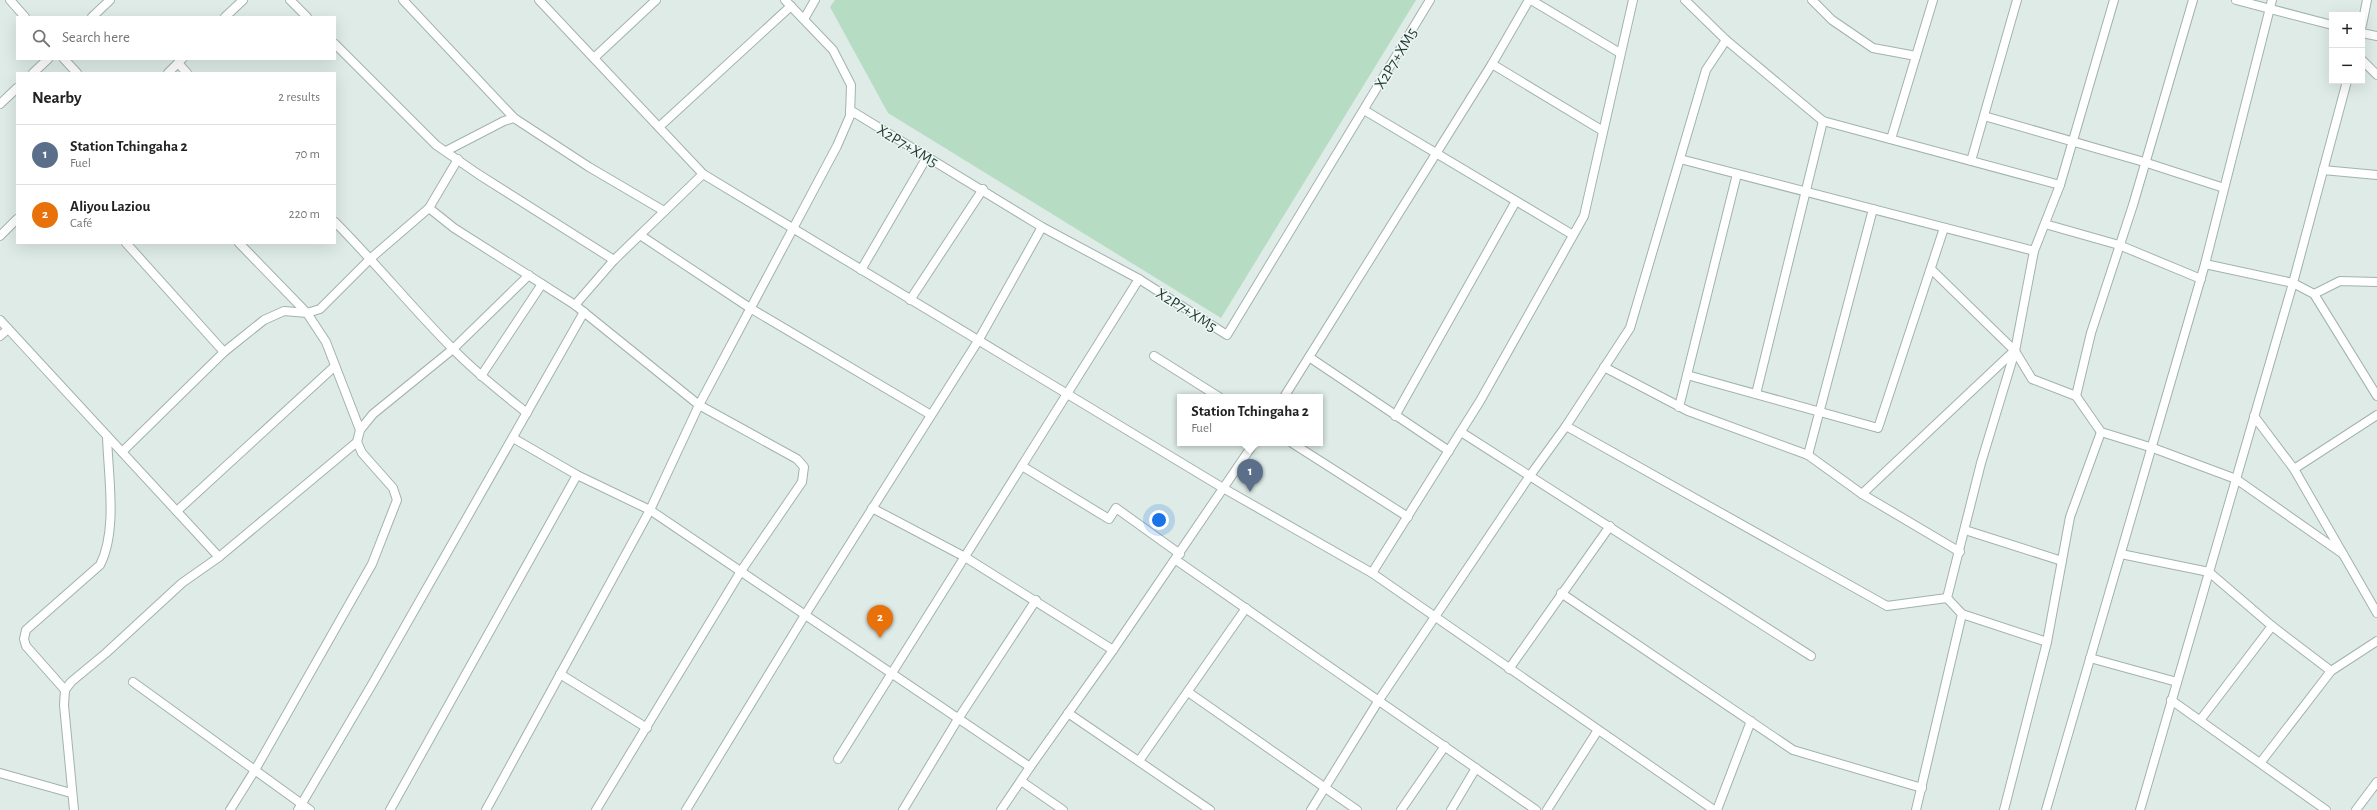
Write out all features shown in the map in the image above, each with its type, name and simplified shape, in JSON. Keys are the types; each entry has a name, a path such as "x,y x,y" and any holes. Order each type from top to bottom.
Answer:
{"street":[{"path":"10,0 25,16"},
{"path":"93,16 110,0"},
{"path":"227,16 243,0"},
{"path":"290,0 306,16"},
{"path":"403,0 514,118 588,167 664,211"},
{"path":"539,0 703,174 1223,488 1372,573 1714,810"},
{"path":"594,58 656,0"},
{"path":"804,19 815,0"},
{"name":"X2P7+XM5","path":"850,110 1042,227 1139,278 1227,335 1430,0"},
{"path":"1286,394 1492,64 1530,0 1620,53"},
{"path":"1372,573 1461,432 1584,216 1633,0"},
{"path":"1685,0 1726,40 1823,121 2060,185"},
{"path":"1812,0 1832,20 1873,48 1916,56"},
{"path":"1891,139 1933,0"},
{"path":"1971,161 2017,0"},
{"path":"1947,598 1966,530 1981,462 2015,351 2034,251 2060,185 2114,0"},
{"path":"2076,396 2090,333 2119,245 2193,0"},
{"path":"2236,0 2329,24"},
{"path":"2046,810 2153,448 2201,279 2272,0"},
{"path":"2365,12 2368,0"},
{"path":"486,810 650,510 699,405 837,146 850,116 851,85 833,50 788,3 659,127"},
{"path":"2365,34 2377,36"},
{"path":"1311,810 1380,700 1437,617 1529,477 1566,426 1630,328 1706,70 1726,40"},
{"path":"336,45 436,145 614,260"},
{"path":"34,72 47,60"},
{"path":"65,60 76,72"},
{"path":"169,72 180,61 186,72"},
{"path":"2365,63 2377,75"},
{"path":"1492,64 1603,131"},
{"path":"2140,810 2293,283 2346,84"},
{"path":"0,104 16,89"},
{"path":"1364,110 1573,236"},
{"path":"1984,116 2073,143 2144,162 2224,188"},
{"path":"446,152 504,121 514,118"},
{"path":"1756,394 1823,121"},
{"path":"861,270 927,157"},
{"path":"122,452 224,352 264,320 284,311 307,313 320,309 371,258 429,208 458,159"},
{"path":"1680,159 2034,251"},
{"path":"2323,170 2377,175"},
{"path":"575,305 614,260 703,174"},
{"path":"1679,407 1737,174"},
{"path":"910,300 983,190"},
{"path":"1395,416 1516,202"},
{"path":"429,208 454,228 575,305 699,405 797,459 804,468 802,482 741,571 596,810"},
{"path":"1808,455 1873,209"},
{"path":"0,236 16,220"},
{"path":"336,223 371,258 453,349 481,376 527,413"},
{"path":"2045,224 2119,245 2201,279"},
{"path":"686,810 805,615 978,341 1042,227"},
{"path":"1687,376 1878,428 1944,228"},
{"path":"640,235 750,308 931,415"},
{"path":"127,244 224,352"},
{"path":"240,244 307,313 326,342 360,430"},
{"path":"2205,264 2293,283 2314,294 2377,396"},
{"path":"1931,269 2015,351 2032,379 2076,396 2101,432 2153,448 2236,479 2343,554"},
{"path":"74,810 71,793 64,704 65,690 71,682 106,653 182,583 219,557 357,442 360,430 373,414 453,349 528,275"},
{"path":"838,759 1139,278"},
{"path":"2314,294 2340,281 2377,282"},
{"path":"481,376 542,284"},
{"path":"299,807 513,438 584,312"},
{"path":"0,320 219,557"},
{"path":"0,336 8,329"},
{"path":"1862,494 2015,351"},
{"path":"1154,356 1214,394"},
{"path":"1308,357 1449,451"},
{"path":"177,511 335,366"},
{"path":"1604,367 1679,407 1808,455 1862,494 1960,552"},
{"path":"2294,469 2377,415"},
{"path":"2254,416 2294,469 2377,613"},
{"path":"1566,426 1886,606 1947,598"},
{"path":"1461,432 1529,477 1610,526 1811,656"},
{"path":"2004,810 2047,642 2070,517 2101,432"},
{"path":"65,690 26,646 24,639 26,630 100,565 104,557 110,532 107,436"},
{"path":"513,438 577,475 650,510 1030,768"},
{"path":"230,810 255,770 372,564 397,500 393,488 362,453 357,442"},
{"path":"1001,810 1068,713 1114,650 1252,446"},
{"path":"1297,446 1408,517"},
{"path":"1022,466 1108,519 1116,508 1246,608 1536,810"},
{"path":"390,810 577,475"},
{"path":"872,508 965,557 1114,650"},
{"path":"1509,669 1561,593 1610,526"},
{"path":"1966,530 2062,561"},
{"path":"2121,554 2209,572 2272,626 2331,671"},
{"path":"1561,593 1793,750 1922,788"},
{"path":"1947,598 1962,614 2047,642"},
{"path":"903,810 958,719 1036,600"},
{"path":"1139,761 1246,608"},
{"path":"1916,810 1962,614"},
{"path":"2200,719 2272,626"},
{"path":"2261,762 2331,671 2377,641"},
{"path":"2090,658 2177,682"},
{"path":"560,674 647,728"},
{"path":"133,682 255,770 299,807 310,810"},
{"path":"1188,692 1357,810"},
{"path":"2171,700 2261,762 2326,810"},
{"path":"1068,713 1210,810"},
{"path":"1718,810 1751,721"},
{"path":"1547,810 1598,730"},
{"path":"1401,810 1444,746"},
{"path":"1451,810 1476,768"},
{"path":"0,773 71,793"},
{"path":"1020,781 1063,810"},
{"path":"2356,810 2377,782"}],"green space":[{"path":"835,0 1416,0 1221,318 888,113 830,7"}],"place":[{"name":"Station Tchingaha 2","path":"1250,492"},
{"name":"Aliyou Laziou","path":"880,638"}]}
